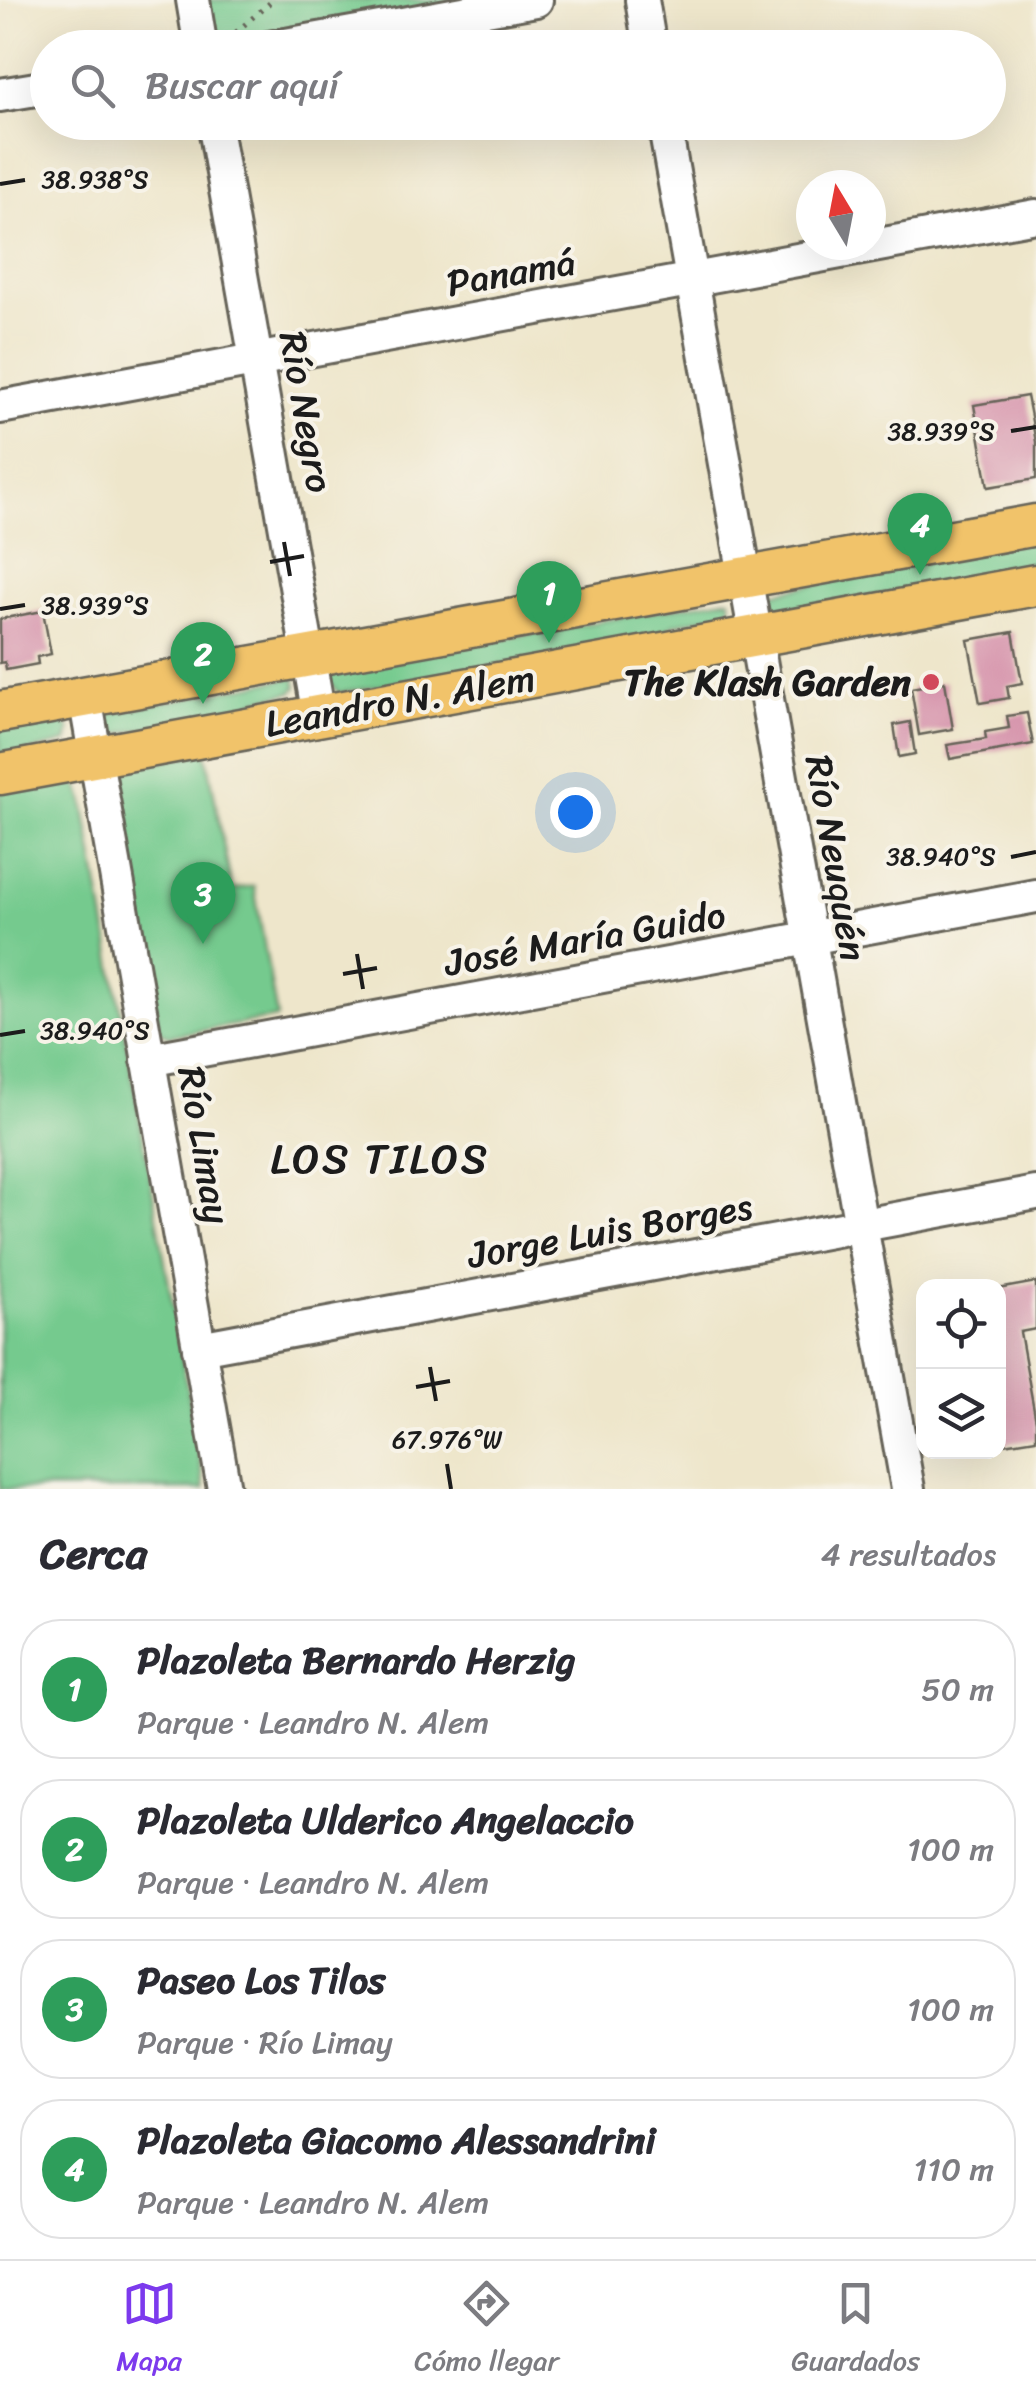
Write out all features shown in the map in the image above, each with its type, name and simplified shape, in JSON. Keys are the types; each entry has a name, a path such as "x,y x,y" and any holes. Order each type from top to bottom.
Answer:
{"main road":[{"name":"Leandro N. Alem","path":"0,712 1036,525"},
{"name":"Leandro N. Alem","path":"0,774 1036,585"}],"street":[{"path":"193,0 207,30"},
{"path":"369,30 536,0"},
{"path":"642,0 647,30"},
{"path":"0,96 30,90"},
{"name":"Río Negro","path":"217,140 319,716"},
{"name":"Río Neuquén","path":"667,140 908,1489"},
{"name":"Panamá","path":"0,407 1036,216"},
{"name":"Río Limay","path":"85,697 224,1489"},
{"name":"José María Guido","path":"148,1060 1036,896"},
{"name":"Jorge Luis Borges","path":"199,1348 1036,1193"}],"path":[{"path":"232,30 273,0"}],"green space":[{"path":"205,0 530,0 361,30 210,30"},
{"path":"1036,538 1036,570 768,614 763,598 768,594"},
{"path":"730,598 727,613 675,624 648,640 339,693 329,681 332,669"},
{"path":"295,677 297,687 293,692 258,700 237,711 111,735 103,720 109,713"},
{"path":"63,719 70,730 67,742 0,759 0,726"},
{"path":"206,751 232,890 254,886 277,1018 168,1036 159,1030 115,782 123,769"},
{"path":"68,779 80,788 83,797 205,1489 0,1489 0,790"}],"building":[{"path":"1027,396 1036,442 1036,479 988,487 974,405"},
{"path":"43,611 51,654 37,657 38,664 6,670 5,662 0,663 0,619"},
{"path":"1013,632 1022,683 1007,686 1009,698 980,703 968,640"},
{"path":"945,682 953,729 919,735 911,688"},
{"path":"1027,713 1033,744 950,759 947,745 986,739 985,732 1009,728 1007,716"},
{"path":"910,722 915,754 899,757 894,725"},
{"path":"1036,1282 1036,1329 1020,1332 1036,1439 1006,1444 1006,1369 1006,1288"}],"place":[{"name":"Plazoleta Giacomo Alessandrini","path":"920,575"},
{"name":"Plazoleta Bernardo Herzig","path":"549,643"},
{"name":"The Klash Garden","path":"931,682"},
{"name":"Plazoleta Ulderico Angelaccio","path":"203,704"},
{"name":"Paseo Los Tilos","path":"203,944"}],"district":[{"name":"LOS TILOS","path":"380,1159"}]}
